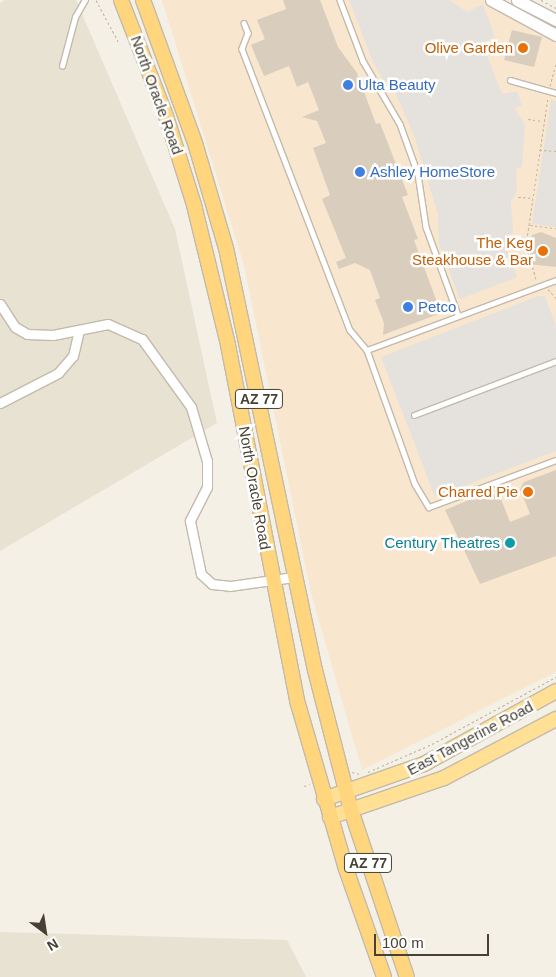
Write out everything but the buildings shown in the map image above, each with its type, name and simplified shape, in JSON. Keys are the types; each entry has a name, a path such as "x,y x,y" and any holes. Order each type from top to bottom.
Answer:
{"highway":[{"name":"North Oracle Road","path":"121,0 166,116 216,288 272,580 298,704 324,799 384,977"},
{"name":"North Oracle Road","path":"143,0 195,143 226,248 294,577 346,792 408,977"}],"main road":[{"name":"East Tangerine Road","path":"324,799 424,764 556,691"},
{"name":"East Tangerine Road","path":"330,817 444,778 556,719"}],"street":[{"path":"492,0 556,35"},
{"path":"517,0 556,20"},
{"path":"0,304 15,327 27,334 79,331 108,324 135,334 191,407 209,471 207,487 190,521 201,574 212,584 230,586 294,577"},
{"path":"0,403 62,369 78,346 79,331"}],"lane":[{"path":"62,66 75,17 85,0"},
{"path":"340,0 363,61 400,124 418,174 426,226 458,315"},
{"path":"244,23 248,33 242,49 350,330 367,350 415,484 429,507 556,460"},
{"path":"510,80 556,93"},
{"path":"367,350 556,280"},
{"path":"414,415 556,361"}],"path":[{"path":"96,0 118,40"},
{"path":"541,0 556,8"},
{"path":"536,280 527,260 530,226 543,121 556,63"},
{"path":"528,119 543,121"},
{"path":"539,150 556,151"},
{"path":"518,197 533,198"},
{"path":"530,226 556,228"},
{"path":"548,288 556,298"},
{"path":"353,771 366,774 432,744 556,676"},
{"path":"304,786 312,783"}],"shaded area":[{"path":"5,0 76,0 175,229 217,423 0,551 0,3"},
{"path":"162,0 485,0 556,41 556,672 362,770 311,593 244,265"},
{"path":"349,0 449,0 467,12 483,4 495,37 482,43 502,94 517,91 522,105 514,108 525,125 522,167 516,169 517,191 511,201 513,232 504,243 517,277 460,299 439,244 438,215 415,138 392,85 384,82 373,62"},
{"path":"551,100 556,101 556,227 532,224"},
{"path":"538,296 545,296 556,326 556,451 435,497 381,357"},
{"path":"0,932 287,940 306,977 0,977"}],"place":[{"name":"Olive Garden","path":"523,48"},
{"name":"Ulta Beauty","path":"348,85"},
{"name":"Ashley HomeStore","path":"360,172"},
{"name":"The Keg Steakhouse & Bar","path":"543,251"},
{"name":"Petco","path":"408,307"},
{"name":"Charred Pie","path":"528,492"},
{"name":"Century Theatres","path":"510,543"}]}
